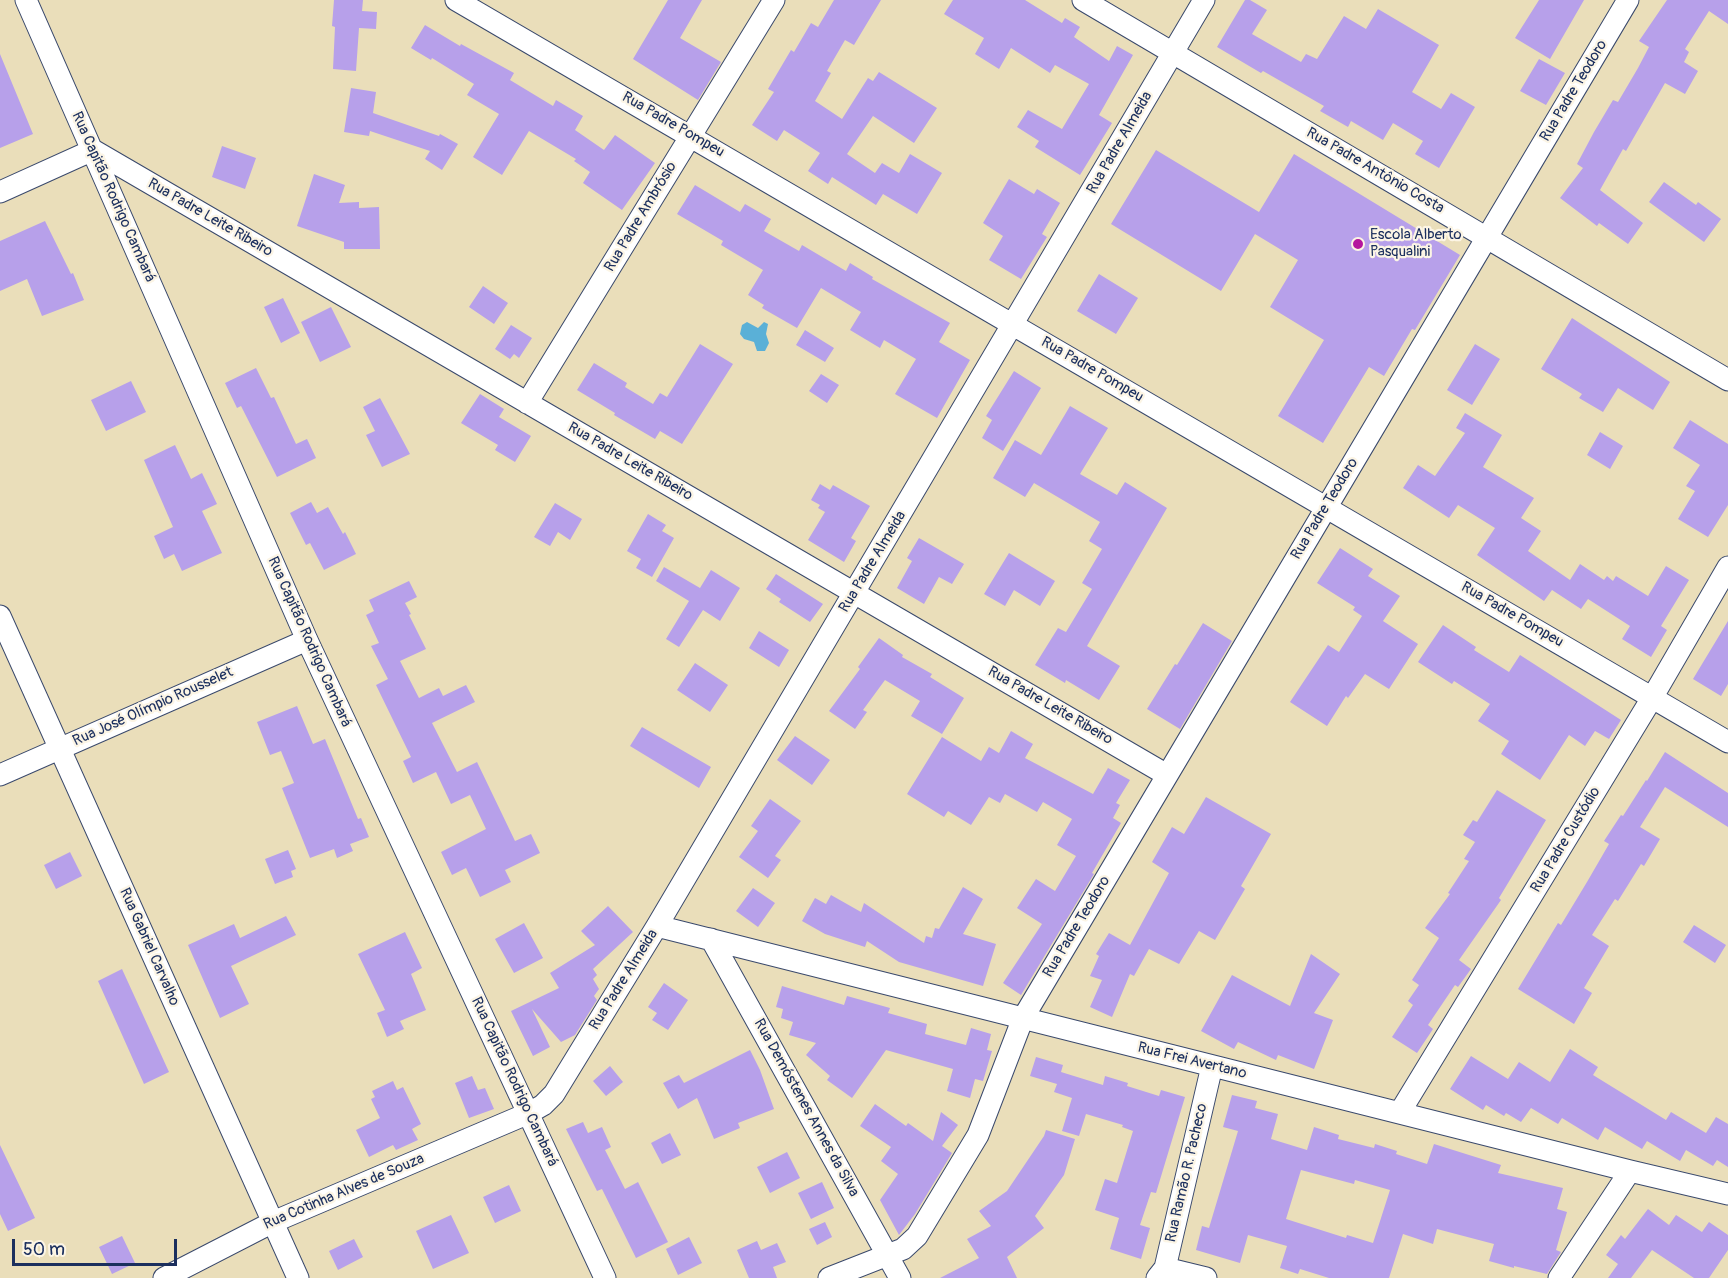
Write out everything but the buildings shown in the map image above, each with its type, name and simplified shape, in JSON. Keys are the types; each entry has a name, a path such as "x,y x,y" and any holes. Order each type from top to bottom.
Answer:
{"street":[{"name":"Rua Capitão Rodrigo Cambará","path":"26,0 307,640 605,1278"},
{"name":"Rua Padre Pompeu","path":"456,0 1728,742"},
{"name":"Rua Padre Ambrósio","path":"527,403 774,0"},
{"name":"Rua Padre Antônio Costa","path":"1083,0 1728,380"},
{"name":"Rua Padre Almeida","path":"529,1113 543,1105 554,1094 657,926 1203,0"},
{"name":"Rua Padre Teodoro","path":"829,1278 903,1249 917,1236 978,1135 1023,1018 1628,0"},
{"path":"0,192 93,150"},
{"name":"Rua Padre Leite Ribeiro","path":"93,150 1167,775"},
{"name":"Rua Padre Custódio","path":"1400,1112 1652,698 1728,567"},
{"name":"Rua Gabriel Carvalho","path":"0,616 298,1278"},
{"name":"Rua José Olímpio Rousselet","path":"0,775 307,640"},
{"name":"Rua Frei Avertano","path":"657,926 1728,1194"},
{"name":"Rua Demóstenes Annes da Silva","path":"711,939 900,1278"},
{"name":"Rua Ramão R. Pacheco","path":"1161,1273 1212,1066"},
{"name":"Rua Cotinha Alves de Souza","path":"164,1278 273,1222 529,1113"},
{"path":"1559,1278 1630,1171"},
{"path":"1161,1273 1206,1278"}],"water":[{"path":"747,322 758,328 764,322 768,324 766,334 769,343 765,351 757,351 754,342 744,339 740,334 742,325"}],"place":[{"name":"Escola Alberto Pasqualini","path":"1358,244"}]}
